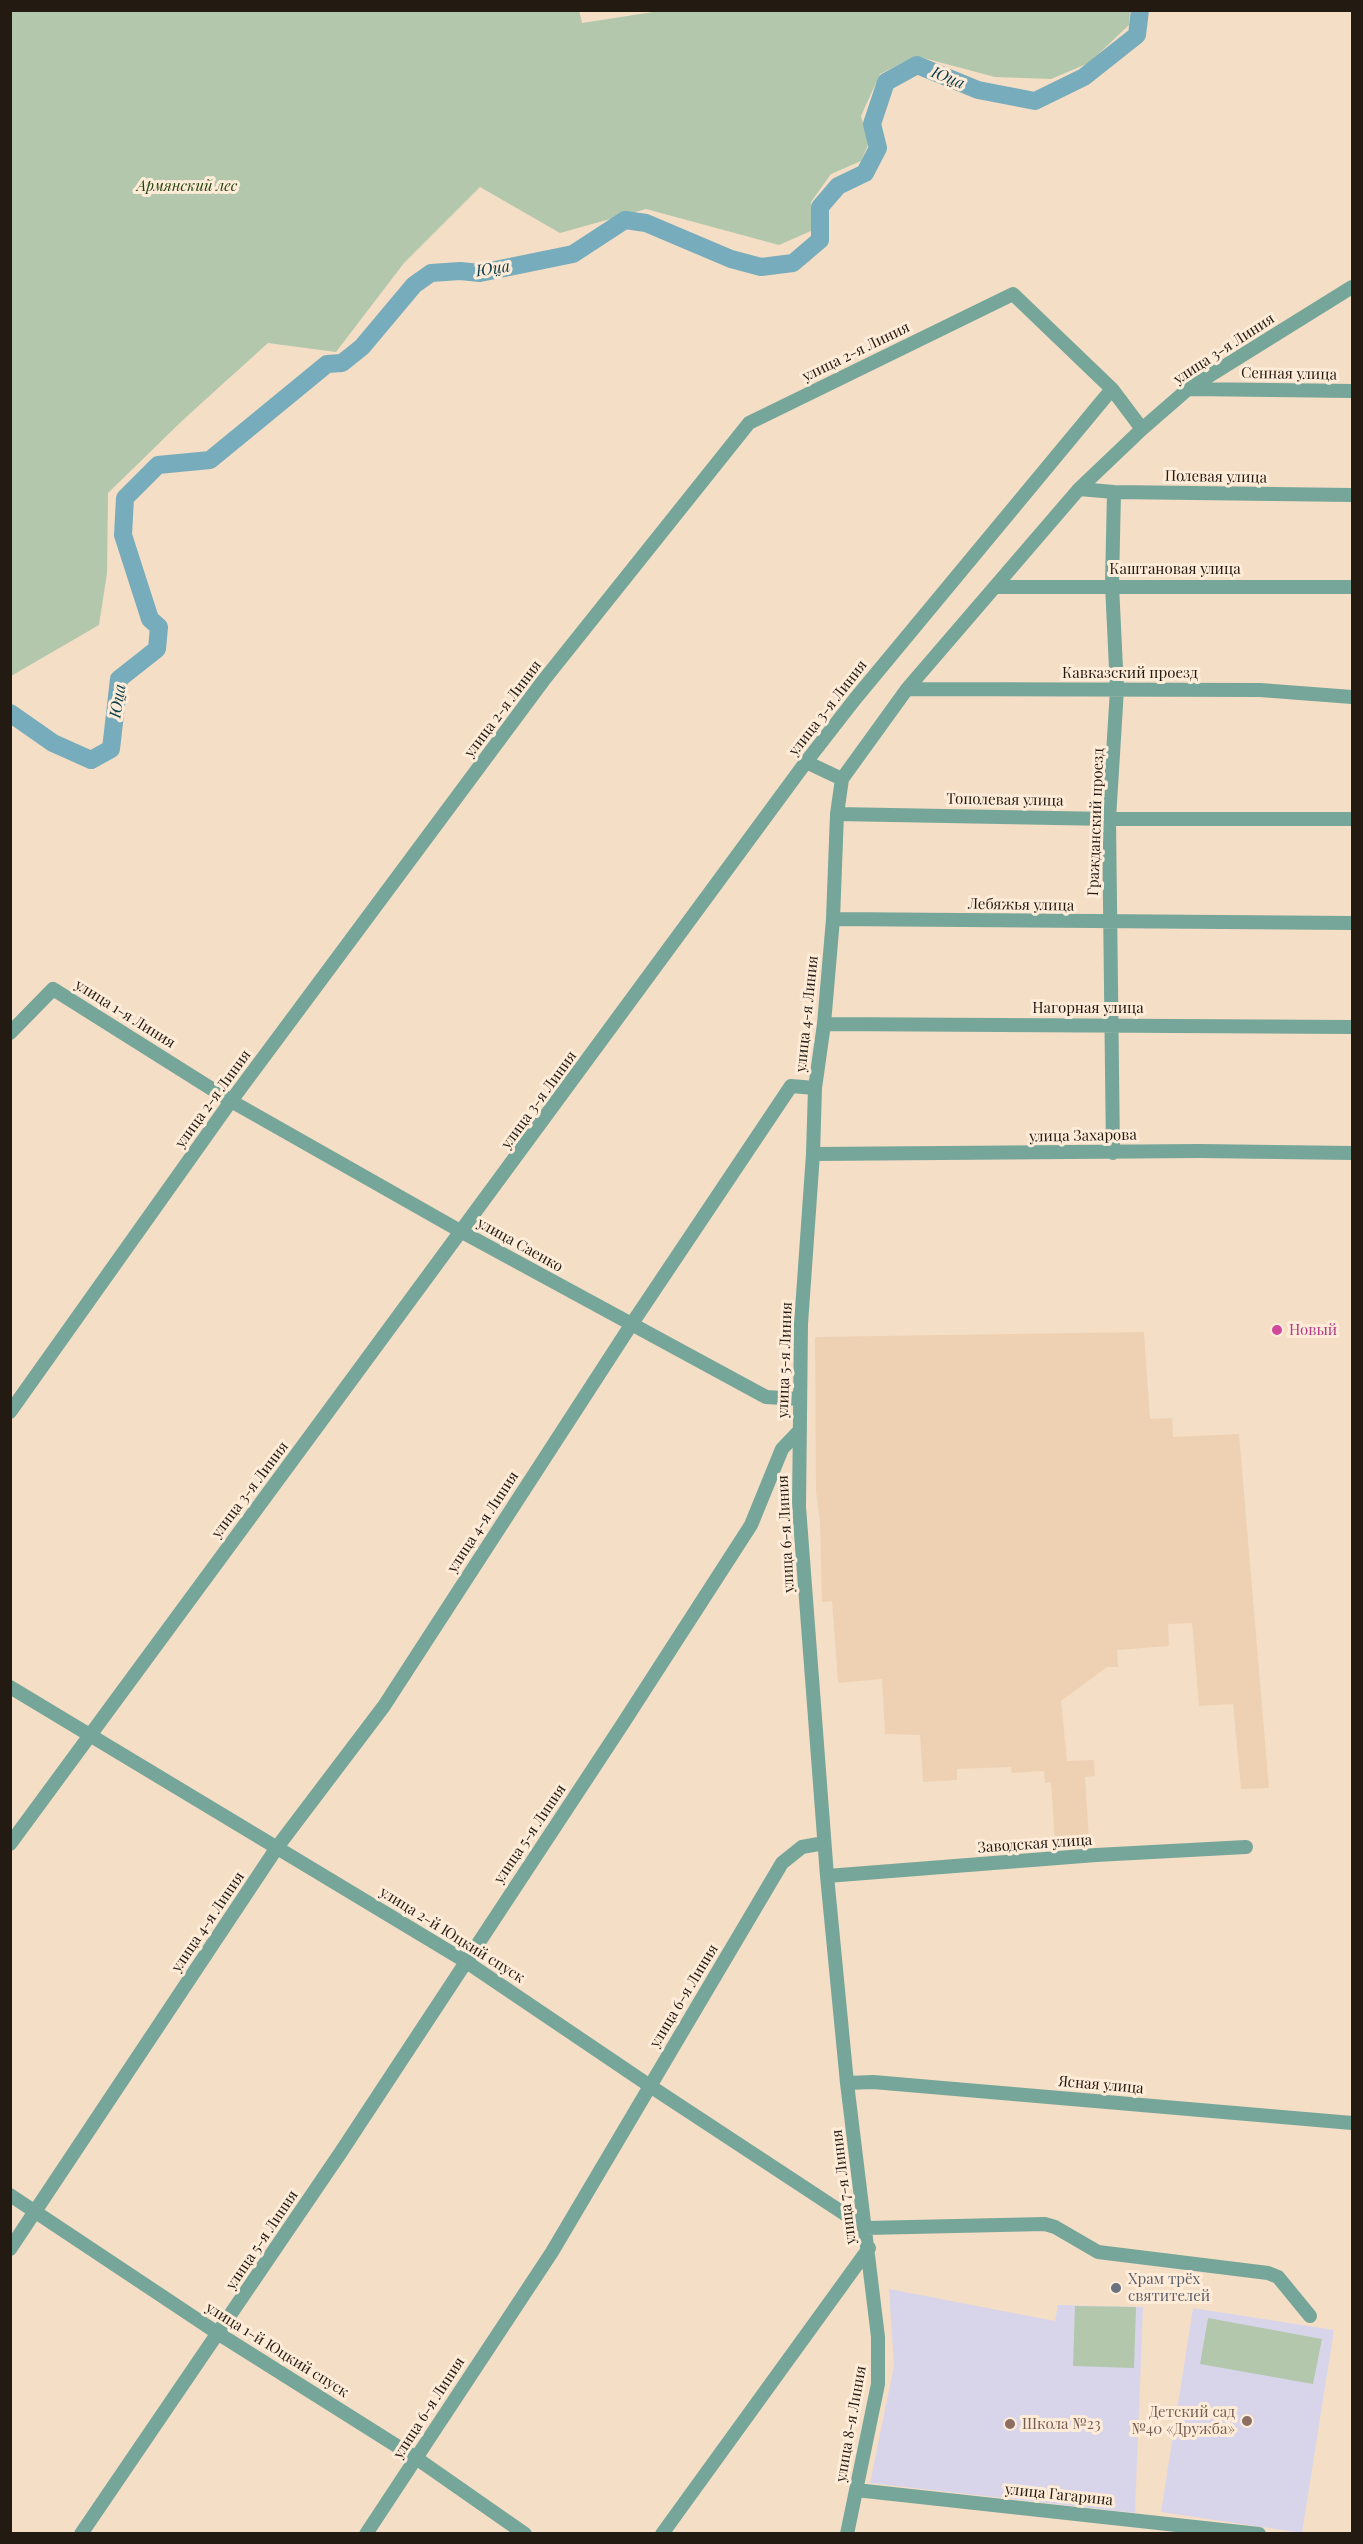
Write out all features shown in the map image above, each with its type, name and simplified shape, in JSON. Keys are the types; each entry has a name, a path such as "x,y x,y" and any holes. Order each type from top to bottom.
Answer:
{"street":[{"name":"улица 3-я Линия","path":"842,779 907,689 1079,489 1188,389 1349,292"},
{"name":"улица 2-я Линия","path":"10,1412 231,1101 543,681 749,423 1013,294 1112,388 1142,429"},
{"name":"улица 3-я Линия","path":"10,1844 806,762 855,699 1112,388"},
{"name":"Сенная улица","path":"1188,389 1353,391"},
{"name":"Полевая улица","path":"1079,489 1114,492 1353,495"},
{"name":"Гражданский проезд","path":"1113,1153 1109,819 1118,689 1112,585 1114,492"},
{"name":"Каштановая улица","path":"996,587 1112,585 1353,587"},
{"name":"Кавказский проезд","path":"907,689 1260,690 1353,697"},
{"path":"806,762 842,779"},
{"name":"улица 4-я Линия","path":"10,2249 279,1846 384,1706 631,1325 791,1086 815,1088 824,1024 833,919 837,814 842,779"},
{"name":"Тополевая улица","path":"837,814 1109,819 1353,819"},
{"name":"Лебяжья улица","path":"833,919 1353,923"},
{"name":"улица 1-я Линия","path":"10,1034 53,989 231,1101"},
{"name":"Нагорная улица","path":"824,1024 1353,1027"},
{"name":"улица 5-я Линия","path":"81,2534 219,2334 622,1725 744,1535 761,1501 782,1449 800,1430 801,1324 813,1154 815,1088"},
{"name":"улица Саенко","path":"231,1101 462,1232 766,1397 800,1399"},
{"name":"улица Захарова","path":"813,1154 1113,1153 1199,1150 1353,1153"},
{"name":"улица 6-я Линия","path":"366,2534 552,2252 782,1863 802,1847 824,1843 800,1507 800,1430"},
{"name":"улица 2-й Юцкий спуск","path":"10,1687 279,1846 465,1960 650,2086 866,2228"},
{"name":"улица 7-я Линия","path":"662,2534 869,2248 847,2083 824,1843"},
{"name":"Заводская улица","path":"827,1876 1246,1847"},
{"name":"Ясная улица","path":"847,2083 884,2083 1353,2123"},
{"name":"улица 1-й Юцкий спуск","path":"10,2195 219,2334 416,2458 525,2534"},
{"path":"866,2228 1045,2224 1055,2227 1098,2252 1268,2273 1278,2277 1310,2316"},
{"name":"улица 8-я Линия","path":"847,2534 874,2407 879,2360 869,2248"},
{"name":"улица Гагарина","path":"856,2490 1259,2534"}],"shaded area":[{"path":"1144,1332 1150,1419 1172,1418 1173,1437 1239,1434 1269,1788 1241,1789 1233,1704 1199,1706 1192,1623 1168,1624 1169,1646 1117,1650 1118,1667 1107,1667 1061,1701 1067,1761 1094,1760 1095,1776 1085,1777 1089,1840 1055,1843 1051,1782 1045,1783 1044,1771 1012,1773 1011,1767 957,1769 957,1780 923,1782 920,1735 885,1734 882,1679 838,1683 832,1601 822,1602 820,1521 816,1492 815,1337"},
{"name":"Школа №23","path":"889,2289 1055,2321 1058,2305 1143,2307 1135,2513 870,2483 894,2366"},
{"name":"Детский сад №40 «Дружба»","path":"1193,2308 1334,2330 1302,2533 1161,2512"}],"green space":[{"name":"Армянский лес","path":"579,10 582,23 666,10 1130,11 1129,25 1089,63 1051,79 995,77 916,56 880,74 861,116 869,143 861,161 831,174 811,202 811,231 779,245 646,209 560,233 480,187 404,263 336,352 268,343 184,419 108,493 107,573 99,625 11,676 11,11"},
{"path":"1075,2306 1136,2307 1134,2368 1073,2366"},
{"path":"1208,2318 1322,2339 1313,2384 1200,2364"}],"waterway":[{"name":"Юца","path":"10,713 53,743 91,760 111,749 119,679 157,649 159,627 150,619 123,535 125,498 158,465 210,460 327,364 342,363 362,347 414,285 431,273 460,271 480,273 573,254 625,220 646,223 731,259 761,267 793,263 820,240 820,207 838,186 865,173 878,148 872,124 886,82 917,65 978,90 1035,101 1084,77 1137,35 1140,10"}],"place":[{"name":"Новый","path":"1277,1330"},
{"name":"Храм трёх святителей","path":"1116,2288"},
{"name":"Детский сад №40 «Дружба»","path":"1247,2421"},
{"name":"Школа №23","path":"1010,2424"}]}
